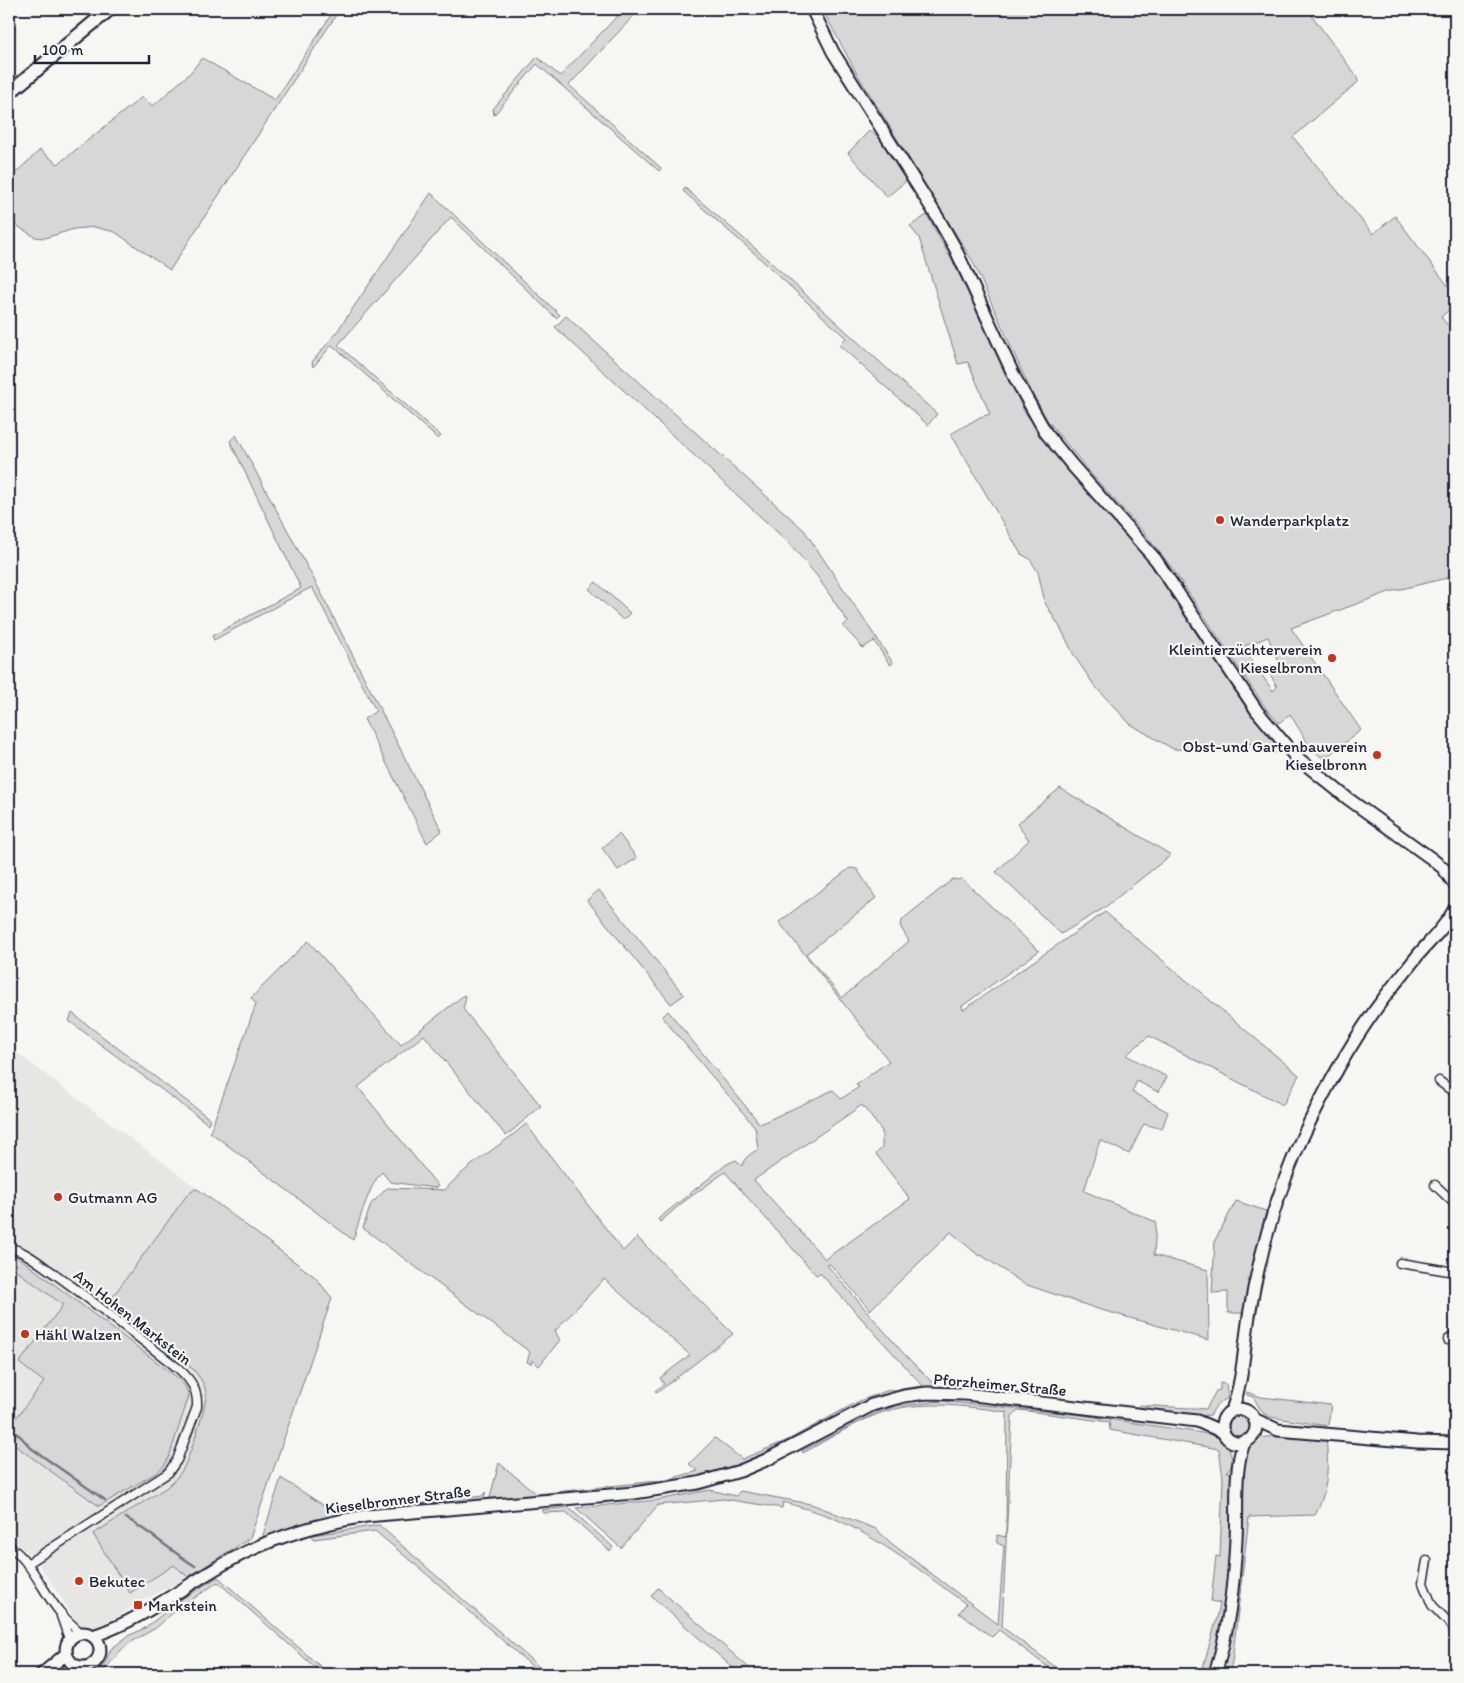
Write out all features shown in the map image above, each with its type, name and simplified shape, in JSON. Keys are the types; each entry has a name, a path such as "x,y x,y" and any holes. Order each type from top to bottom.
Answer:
{"main road":[{"path":"9,93 110,9"}],"street":[{"path":"812,9 834,52 950,241 972,283 1015,378 1046,433 1156,560 1241,690 1270,728 1294,755 1347,798 1432,859 1447,873 1455,885"},
{"path":"1238,1466 1222,1422 1229,1413 1241,1382 1249,1315 1260,1259 1277,1203 1300,1142 1329,1085 1370,1018 1403,974 1446,923 1455,908"},
{"path":"1439,1081 1455,1093"},
{"path":"1435,1185 1455,1204"},
{"name":"Am Hohen Markstein","path":"9,1248 30,1257 179,1369 189,1378 195,1388 197,1399 197,1407 177,1460 168,1473 27,1564"},
{"path":"1400,1263 1455,1272"},
{"path":"1215,1674 1226,1633 1232,1591 1237,1533 1238,1466 1241,1449 1256,1425 1241,1382"},
{"name":"Pforzheimer Straße","path":"698,1483 740,1471 766,1460 872,1405 904,1396 927,1393 965,1394 1197,1421 1229,1413"},
{"path":"1229,1413 1239,1409 1278,1430"},
{"name":"Pforzheimer Straße","path":"1197,1421 1226,1436"},
{"path":"1226,1436 1236,1442 1278,1430 1407,1442 1455,1443"},
{"name":"Kieselbronner Straße","path":"100,1647 126,1624 230,1560 292,1533 315,1526 366,1516 634,1493 698,1483"},
{"path":"9,1546 19,1553 59,1612 81,1633 93,1636 100,1647 98,1658 90,1666 78,1667 73,1664 66,1654 69,1640 59,1612"},
{"path":"1427,1561 1423,1583 1432,1605 1455,1629"},
{"name":"Kieselbronner Straße","path":"93,1636 126,1624"},
{"path":"69,1640 81,1633"},
{"path":"43,1674 66,1654"},
{"path":"43,1674 73,1664"}],"shaded area":[{"path":"335,9 340,9 170,270 115,232 94,227 74,229 45,238 35,237 9,221 9,179 40,150 58,164 142,97 153,106 190,73 202,58 275,100"},
{"path":"624,9 640,9 569,85 661,168 659,171 537,64 494,115 493,109 537,57 560,76"},
{"path":"822,9 1307,9 1357,77 1358,82 1293,137 1373,234 1395,216 1455,295 1455,305 1441,317 1455,334 1455,576 1389,592 1291,628 1361,730 1328,756 1321,757 1310,747 1290,714 1279,723 1267,710 1172,568 1047,420 1029,387 973,262 856,72","holes":["1268,637 1280,664 1268,670 1277,687 1273,691 1242,647"]},
{"path":"869,131 878,136 906,181 887,197 848,153"},
{"path":"685,188 757,250 937,414 928,425 839,345 846,338 754,253 683,191"},
{"path":"431,193 560,315 556,318 451,217 338,345 441,436 438,439 332,345 313,367 312,362 334,336"},
{"path":"927,215 972,297 1025,413 1148,559 1198,636 1280,748 1276,753 1263,752 1263,746 1249,743 1248,752 1173,749 1130,724 1094,685 1075,657 1045,603 1038,572 1030,559 1021,554 951,434 980,417 990,414 968,362 958,364 919,238 910,226"},
{"path":"566,316 804,530 893,663 890,665 874,641 863,648 843,626 848,622 817,576 789,543 555,327"},
{"path":"236,435 316,583 442,831 427,843 364,719 376,711 312,587 214,640 212,636 301,588 230,441"},
{"path":"596,582 630,613 623,620 589,589"},
{"path":"1060,788 1171,855 1104,908 1061,934 996,872 1029,840 1017,824"},
{"path":"619,834 637,858 618,870 602,848"},
{"path":"850,868 857,869 876,898 806,954 842,998 909,941 900,926 903,919 953,879 959,880 961,878 1039,951 962,1006 963,1010 1105,912 1299,1075 1283,1105 1149,1036 1126,1055 1167,1077 1158,1092 1137,1081 1132,1092 1168,1112 1162,1129 1144,1124 1129,1154 1100,1140 1084,1191 1156,1222 1154,1255 1208,1270 1209,1340 1098,1309 1024,1284 981,1255 979,1256 951,1232 870,1310 830,1264 827,1265 904,1354 934,1384 935,1386 932,1389 889,1395 749,1464 699,1478 623,1490 489,1501 499,1463 537,1494 666,1480 698,1471 689,1464 715,1438 742,1459 788,1440 859,1401 886,1391 923,1386 820,1273 816,1275 725,1172 682,1203 660,1222 658,1219 727,1164 736,1160 742,1166 746,1158 758,1149 755,1127 662,1017 668,1011 760,1124 833,1090 841,1099 859,1087 856,1085 889,1061 779,922","holes":["862,1105 882,1131 882,1148 876,1154 910,1199 825,1259 754,1180"]},
{"path":"599,890 684,995 671,1004 587,900"},
{"path":"308,941 401,1045 464,995 466,998 463,1009 541,1106 506,1136 424,1035 358,1087 438,1186 435,1188 390,1182 382,1172 369,1194 353,1240 210,1132 256,1004 251,998"},
{"path":"72,1013 210,1119 208,1124 69,1021"},
{"path":"9,1047 315,1277 332,1298 250,1538 188,1577 140,1602 96,1631 79,1625 35,1559 9,1538"},
{"path":"526,1124 623,1251 637,1237 733,1334 658,1392 655,1391 664,1384 660,1378 690,1355 604,1279 555,1331 560,1340 539,1366 532,1360 531,1364 527,1362 530,1352 363,1228 371,1204 387,1188 445,1190 474,1163"},
{"path":"195,1189 199,1190 315,1277 332,1298 250,1538 188,1577 174,1565 130,1593 93,1534 167,1487 183,1469 204,1409 206,1391 204,1384 194,1370 108,1303 187,1195"},
{"path":"1236,1201 1266,1211 1244,1313 1228,1313 1228,1292 1212,1293 1215,1240"},
{"path":"9,1254 18,1257 178,1378 185,1386 189,1396 169,1457 164,1466 156,1473 99,1506 9,1441 9,1412 16,1418 44,1382 19,1363 63,1305 9,1265"},
{"path":"1220,1383 1226,1384 1228,1398 1214,1409 1211,1415 1194,1416 1140,1410 1139,1405 1206,1409 1216,1391 1220,1390"},
{"path":"1247,1392 1261,1397 1331,1405 1328,1425 1270,1417 1263,1413 1253,1397 1247,1395"},
{"path":"942,1401 1082,1415 1209,1434 1213,1429 1221,1436 1229,1449 1233,1463 1227,1472 1233,1473 1234,1476 1227,1606 1211,1674 1201,1674 1220,1603 1211,1601 1216,1556 1220,1557 1223,1478 1219,1449 1110,1430 1109,1422 1019,1410 1012,1416 1002,1627 1065,1674 1057,1674 999,1630 992,1637 959,1613 966,1604 917,1568 867,1535 831,1517 783,1502 782,1508 724,1499 658,1505 621,1548 576,1508 657,1500 710,1490 736,1496 740,1491 811,1504 876,1529 891,1543 998,1624 1004,1546 997,1543 997,1535 1006,1537 1007,1412 942,1405 894,1409 868,1418 803,1453 802,1451 878,1412 896,1406"},
{"path":"1240,1414 1249,1417 1252,1426 1249,1435 1240,1438 1231,1435 1228,1426 1231,1417"},
{"path":"1281,1435 1326,1439 1327,1468 1323,1497 1315,1515 1249,1517 1232,1662 1228,1674 1219,1674 1246,1447 1260,1438"},
{"path":"281,1478 337,1514 482,1496 486,1492 482,1502 338,1517 293,1527 264,1539 263,1535"},
{"path":"568,1507 613,1547 610,1551 566,1512 544,1513 542,1510"},
{"path":"379,1525 547,1674 541,1674 375,1531 314,1539 312,1535"},
{"path":"218,1577 329,1674 313,1674 317,1669 218,1582 175,1611 156,1628 121,1650 101,1674 92,1674 98,1671 105,1663 111,1649 128,1636 145,1628 183,1598"},
{"path":"658,1588 756,1674 740,1674 651,1596"}],"waterway":[{"path":"9,1428 31,1448 105,1500"},
{"path":"126,1518 195,1566"}],"place":[{"name":"Wanderparkplatz","path":"1220,520"},
{"name":"Kleintierzüchterverein Kieselbronn","path":"1332,658"},
{"name":"Obst-und Gartenbauverein Kieselbronn","path":"1377,755"},
{"name":"Gutmann AG","path":"58,1197"},
{"name":"Hähl Walzen","path":"25,1334"},
{"name":"Bekutec","path":"79,1581"},
{"name":"Markstein","path":"138,1605"}]}
